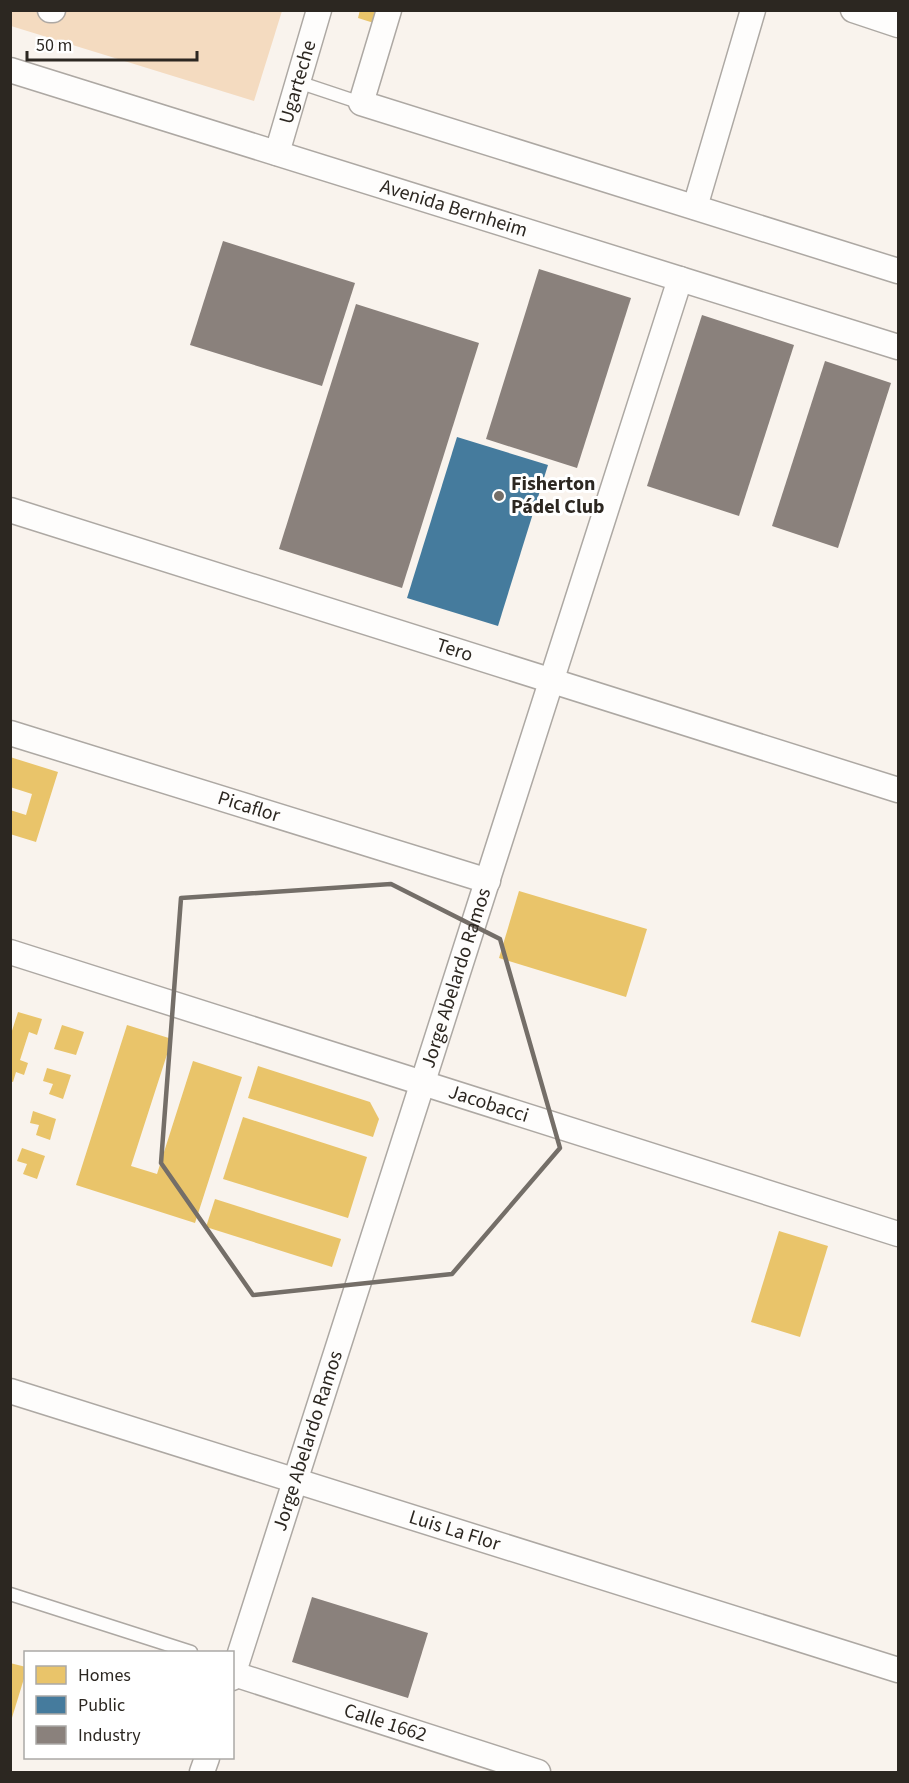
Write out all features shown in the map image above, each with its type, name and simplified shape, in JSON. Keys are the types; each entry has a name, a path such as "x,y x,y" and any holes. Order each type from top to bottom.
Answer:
{"street":[{"name":"Ugarteche","path":"277,153 320,10"},
{"path":"389,10 361,103 898,271"},
{"path":"695,207 753,10"},
{"path":"853,10 898,25"},
{"name":"Avenida Bernheim","path":"10,70 898,347"},
{"name":"Jorge Abelardo Ramos","path":"234,1671 680,279"},
{"name":"Tero","path":"10,510 898,790"},
{"name":"Picaflor","path":"10,733 488,881"},
{"name":"Jacobacci","path":"10,952 898,1234"},
{"name":"Luis La Flor","path":"10,1390 898,1670"},
{"name":"Calle 1662","path":"234,1671 538,1773"}],"lane":[{"path":"298,82 361,103"},
{"path":"10,1594 185,1651"}],"highlighted area":[{"path":"391,884 500,939 560,1148 452,1274 253,1295 161,1163 181,898"}],"shaded area":[{"path":"10,11 282,11 254,101 11,26"}],"building: Homes":[{"path":"360,10 381,10 377,24 358,18"},
{"path":"10,757 58,772 36,842 10,834 10,810 26,815 32,794 10,787"},
{"path":"519,891 647,929 626,997 499,958"},
{"path":"18,1012 42,1019 37,1035 29,1032 20,1060 28,1063 24,1075 16,1072 13,1082 10,1081 10,1037"},
{"path":"62,1025 84,1032 76,1055 54,1049"},
{"path":"127,1025 172,1039 131,1166 157,1174 193,1061 242,1077 195,1223 76,1185"},
{"path":"258,1066 370,1102 379,1119 373,1137 248,1098"},
{"path":"47,1068 71,1075 63,1099 49,1094 53,1084 43,1081"},
{"path":"33,1111 56,1119 50,1140 36,1135 39,1125 30,1123"},
{"path":"243,1117 367,1157 348,1218 223,1179"},
{"path":"22,1148 45,1156 37,1179 23,1174 27,1164 17,1161"},
{"path":"215,1199 341,1239 332,1267 206,1227"},
{"path":"779,1231 828,1246 800,1337 751,1322"},
{"path":"10,1663 24,1666 24,1679 11,1721"}],"building: Public":[{"path":"457,437 548,465 498,626 407,598"}],"building: Industry":[{"path":"223,241 355,283 322,386 190,345"},
{"path":"539,269 631,298 577,468 486,439"},
{"path":"356,304 479,343 402,588 279,549"},
{"path":"702,315 794,345 739,516 647,486"},
{"path":"825,361 891,383 838,548 772,526"},
{"path":"312,1597 428,1633 408,1698 292,1662"}],"place":[{"name":"Fisherton Pádel Club","path":"499,496"}]}
